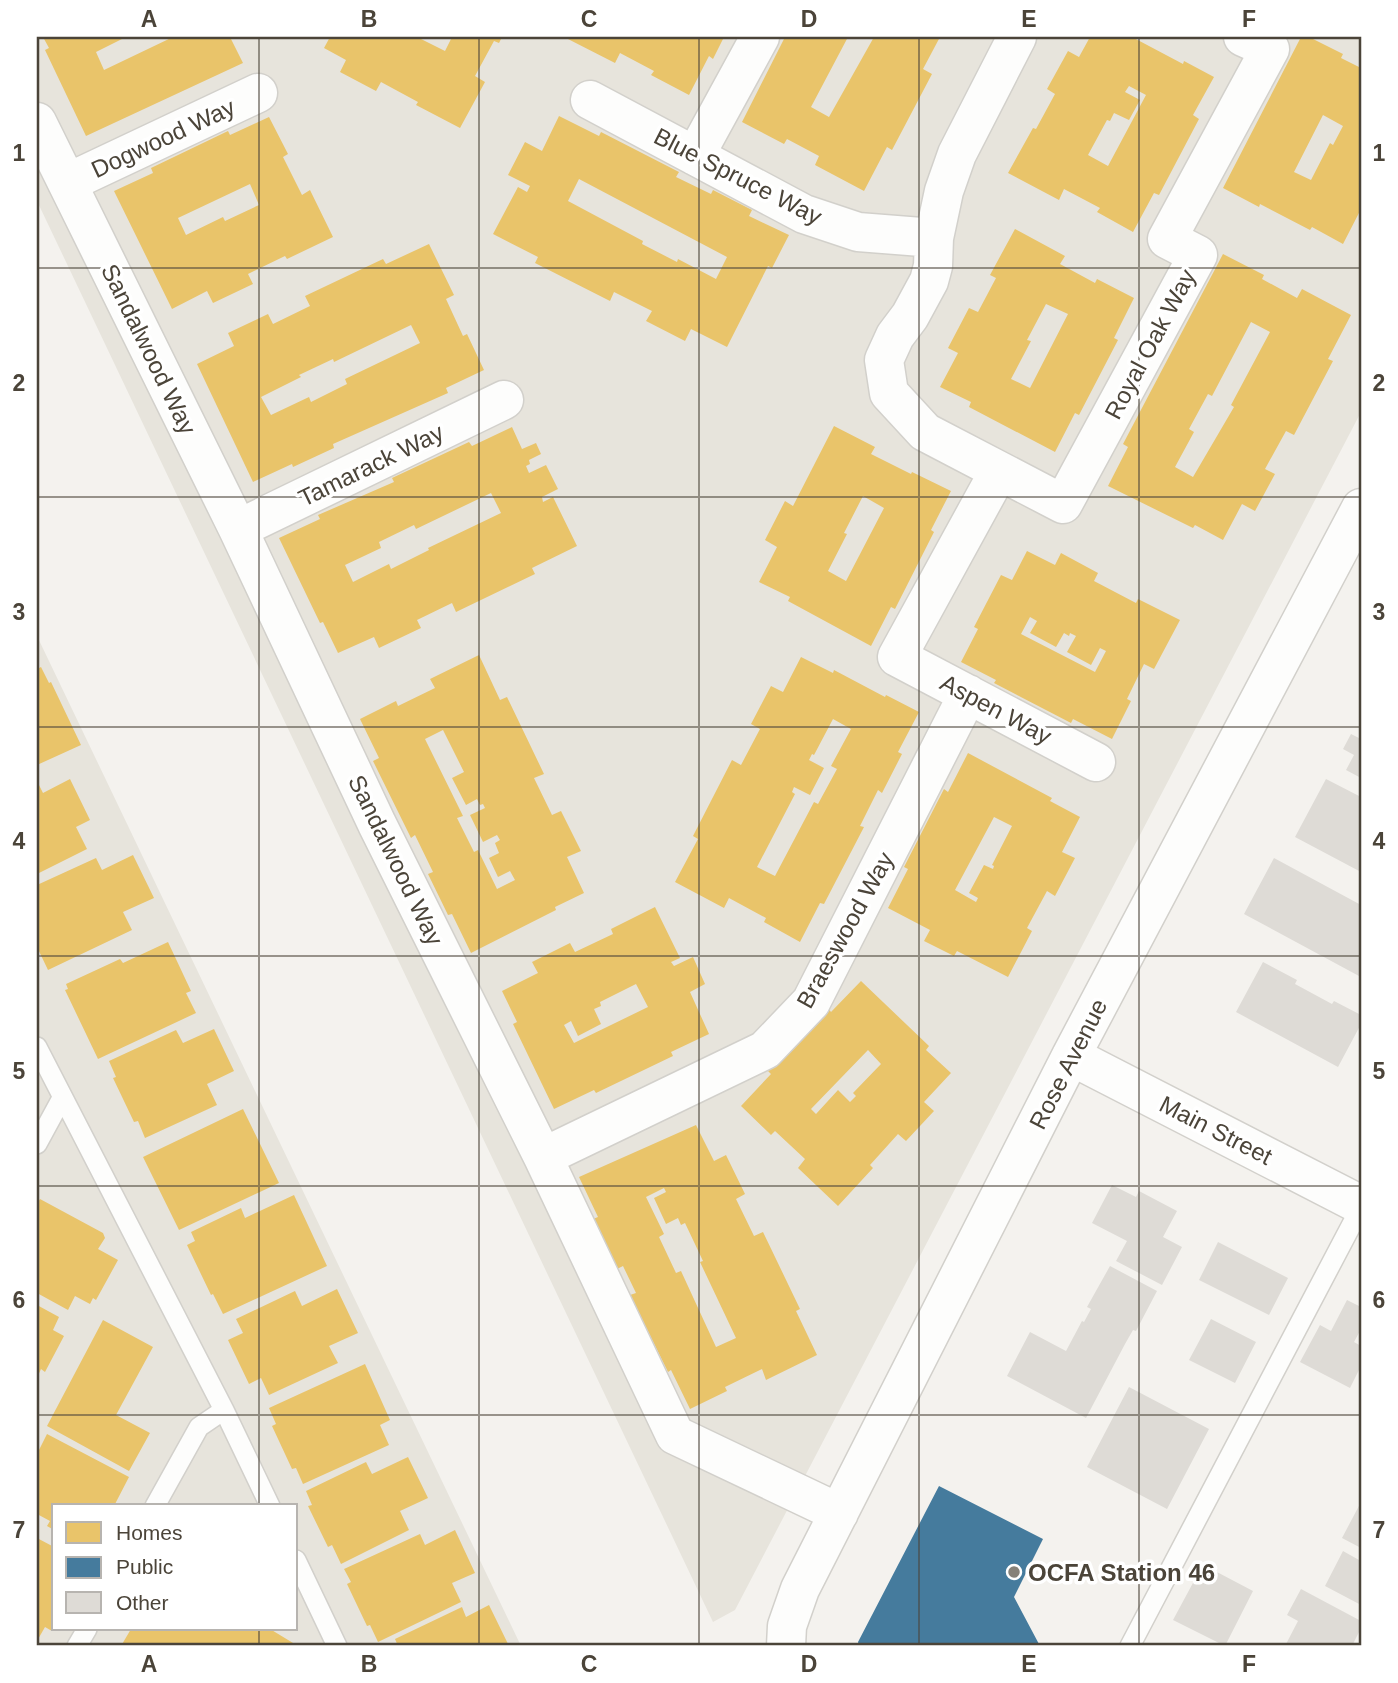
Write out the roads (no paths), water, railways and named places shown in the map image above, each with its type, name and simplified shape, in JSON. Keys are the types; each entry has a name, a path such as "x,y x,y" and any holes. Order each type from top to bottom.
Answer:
{"street":[{"path":"695,156 760,37"},
{"path":"999,471 925,432 889,393 884,360 895,336 910,316 929,281 933,266 934,238 944,191 957,154 1017,37"},
{"name":"Royal Oak Way","path":"999,471 1063,504 1198,256 1167,239 1257,43"},
{"name":"Dogwood Way","path":"67,183 258,93"},
{"name":"Blue Spruce Way","path":"590,100 804,214 858,232 934,238"},
{"name":"Sandalwood Way","path":"37,122 238,529 377,824 543,1157 675,1435 839,1513"},
{"name":"Tamarack Way","path":"238,529 504,400"},
{"name":"Aspen Way","path":"999,471 897,657 1096,762"},
{"name":"Rose Avenue","path":"787,1636 800,1589 1071,1056 1361,508"},
{"name":"Braeswood Way","path":"543,1157 765,1050 811,1002 968,694"},
{"name":"Main Street","path":"1071,1056 1361,1206"}],"lane":[{"path":"37,1047 224,1410 269,1504"},
{"path":"37,1144 62,1098"},
{"path":"1130,1646 1361,1206"},
{"path":"156,1504 199,1427 224,1410"},
{"path":"298,1564 337,1646"},
{"path":"77,1646 86,1630"}],"place":[{"name":"OCFA Station 46","path":"1014,1572"}]}
